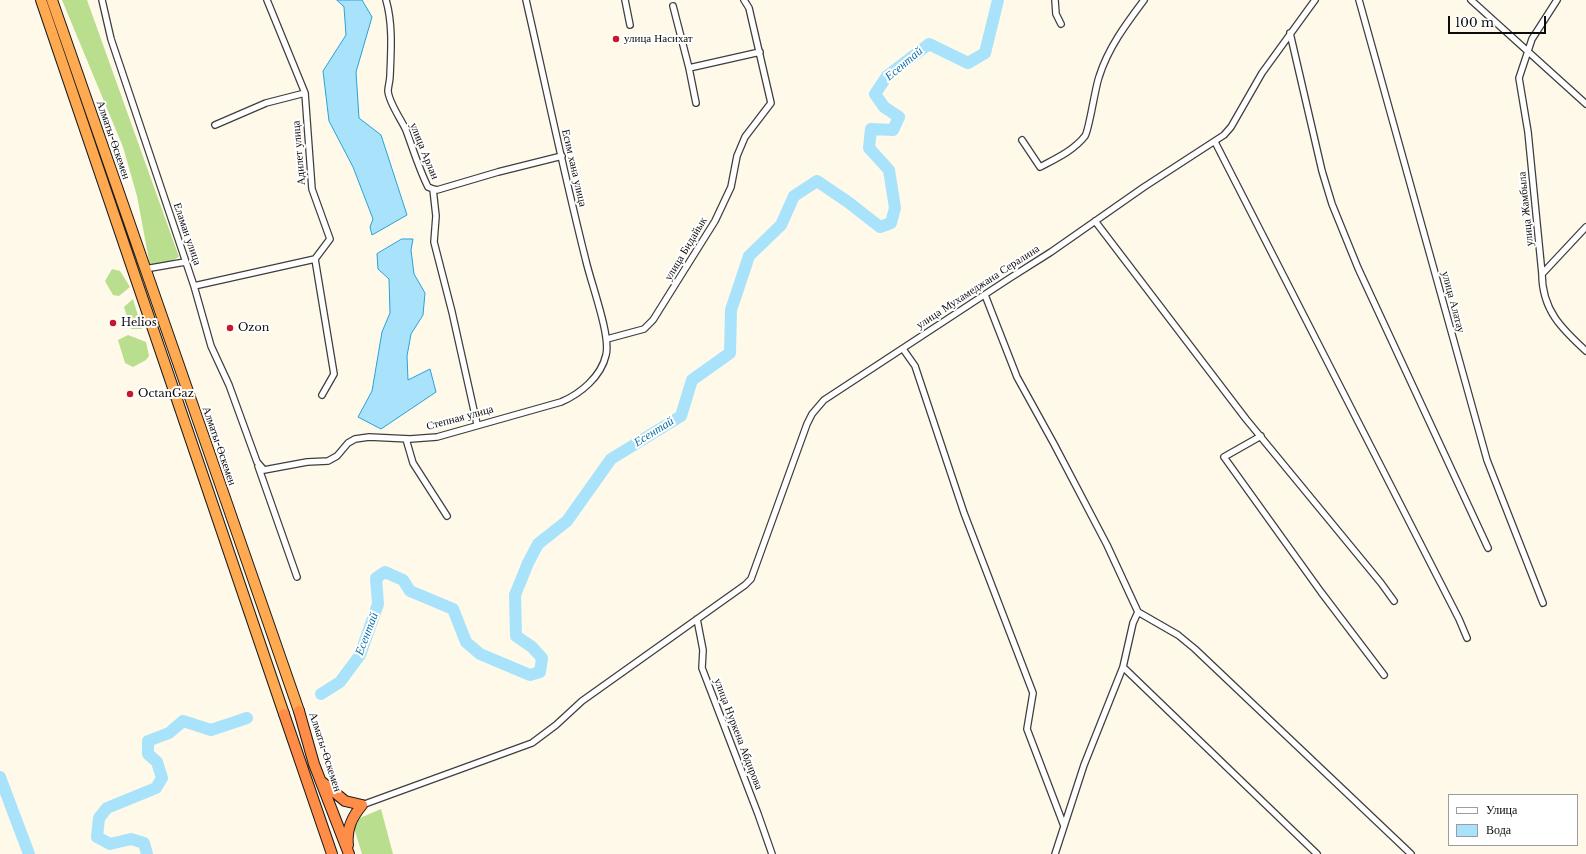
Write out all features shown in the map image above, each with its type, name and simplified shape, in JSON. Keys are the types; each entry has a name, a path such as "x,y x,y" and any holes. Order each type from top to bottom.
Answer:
{"highway":[{"name":"Алматы-Өскемен","path":"41,0 332,854"},
{"name":"Алматы-Өскемен","path":"52,0 144,269 299,711 320,780 349,854"},
{"path":"320,780 345,801 362,805 356,812 349,825 347,842 349,854"}],"street":[{"name":"Еламан улица","path":"102,0 111,39 194,286 211,346 229,385 257,462 264,470"},
{"name":"Адилет улица","path":"267,0 304,93 312,189 330,239 315,259"},
{"name":"улица Арлан","path":"386,0 389,10 390,29 390,78 388,91 391,102 406,130 417,164 428,188 433,189 436,216 434,242 452,312 477,424"},
{"name":"Есим хана улица","path":"526,0 586,262 607,339"},
{"path":"625,0 630,26"},
{"name":"улица Бидайык","path":"607,339 644,329 653,320 715,220 731,187 737,156 745,137 771,103 749,8 744,0"},
{"path":"1055,0 1056,14 1061,24"},
{"path":"1022,140 1040,167 1069,152 1086,135 1094,93 1106,58 1126,24 1144,0"},
{"name":"улица Мухамеджана Сералина","path":"362,805 532,742 556,725 582,701 745,585 750,579 807,424 812,414 824,400 985,295 1144,187 1215,142 1231,127 1262,73 1315,0"},
{"name":"улица Алатау","path":"1359,0 1487,460 1543,603"},
{"path":"1471,0 1586,104"},
{"name":"улица Жамбыла","path":"1557,0 1532,39 1519,78 1528,132 1542,274 1542,288 1549,308 1556,321 1565,332 1586,351"},
{"path":"673,6 689,68 696,103"},
{"path":"1290,33 1318,156 1332,204 1358,268 1488,548"},
{"path":"689,68 760,52"},
{"path":"215,125 266,103 304,93"},
{"path":"1215,142 1452,604 1467,638"},
{"path":"433,189 437,190 498,172 562,156"},
{"path":"1095,221 1261,436 1394,601"},
{"path":"1542,274 1586,228"},
{"path":"194,286 315,259 334,374 322,395"},
{"path":"144,269 185,262"},
{"path":"985,295 1017,377 1100,532 1138,612 1178,635 1195,649 1411,854"},
{"name":"Степная улица","path":"264,470 307,462 328,461 337,456 348,443 355,439 369,437 406,439 437,437 477,424 574,397 592,381 600,368 606,355 607,339"},
{"path":"902,349 915,366 964,513 1033,693 1027,729 1064,826"},
{"path":"1261,436 1224,457 1321,592 1384,675"},
{"path":"406,439 413,463 447,516"},
{"path":"257,462 297,577"},
{"path":"1055,854 1084,765 1123,667 1133,623 1138,612"},
{"name":"улица Нуркена Абдирова","path":"697,619 703,650 702,668 756,807 772,854"},
{"path":"1123,667 1318,854"}],"green space":[{"path":"62,0 87,0 179,257 151,271 137,196 123,147"},
{"path":"112,269 120,271 130,287 119,296 113,295 105,281"},
{"path":"133,299 142,329 131,329 124,307"},
{"path":"128,335 146,342 149,356 146,360 133,367 125,363 118,340"},
{"path":"381,809 393,854 362,854 354,828 360,818"}],"water":[{"path":"337,0 362,0 372,17 356,72 359,118 381,135 407,215 372,235 370,227 373,219 353,167 329,121 323,71 346,35 344,7"},
{"path":"402,239 413,239 411,250 414,274 425,293 423,315 411,334 407,356 408,380 430,369 436,392 381,429 358,417 372,391 382,332 390,313 389,279 378,269 377,254"}],"waterway":[{"name":"Есентай","path":"321,694 340,682 360,655 378,604 376,578 385,572 403,580 410,591 453,609 466,642 480,654 530,675 540,672 542,658 532,647 516,636 515,595 528,563 538,544 567,521 611,459 681,416 692,380 730,353 731,310 749,256 781,225 794,196 817,181 848,202 880,227 891,223 895,208 889,170 869,148 871,129 893,130 899,117 884,107 875,94 887,76 929,44 968,63 985,53 998,0"},
{"name":"Есентай","path":"147,854 144,843 131,839 110,844 97,837 99,818 107,808 156,788 162,778 157,762 148,754 148,741 169,733 183,721 211,730 247,718"},
{"path":"0,777 29,854"}],"place":[{"name":"улица Насихат","path":"616,39"},
{"name":"Helios","path":"113,323"},
{"name":"Ozon","path":"230,328"},
{"name":"OctanGaz","path":"130,394"}]}
